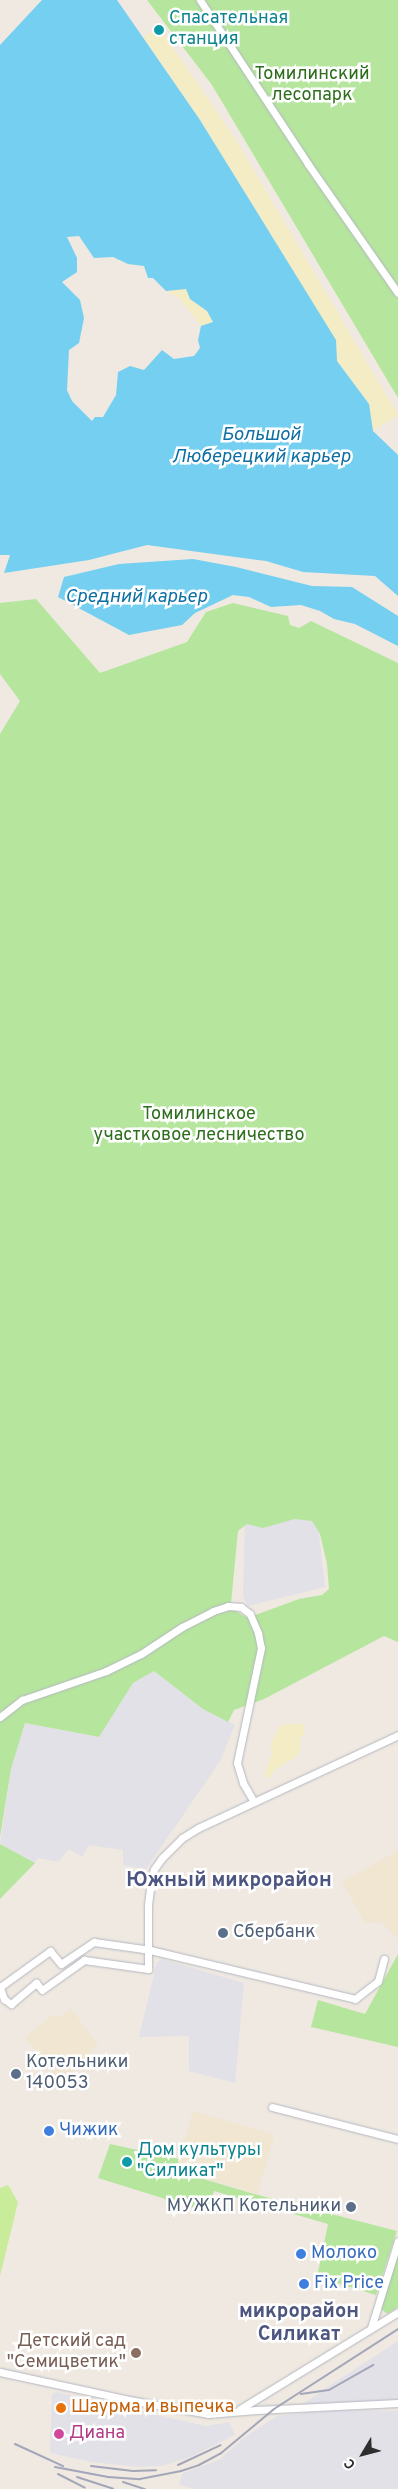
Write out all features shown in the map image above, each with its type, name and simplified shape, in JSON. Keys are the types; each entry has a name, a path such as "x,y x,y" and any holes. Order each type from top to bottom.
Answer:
{"street":[{"path":"200,0 308,164 398,293"},
{"path":"0,1717 22,1700 106,1671 140,1654 182,1626 213,1611 228,1606 241,1607 250,1614 258,1633 261,1648 237,1763 243,1783 254,1802"},
{"path":"384,1959 378,1981 355,1999 150,1950 94,1942 61,1964 50,1951 0,1988 2,2000 11,2004 36,1984 42,1990 84,1960 148,1969 150,1950 148,1905 154,1869 188,1834 398,1735"},
{"path":"272,2107 398,2138"},
{"path":"371,2329 398,2241"},
{"path":"237,2411 398,2312"},
{"path":"0,2372 208,2414 398,2404"}],"shaded area":[{"path":"315,1498 325,1587 248,1606 243,1597 245,1509"},
{"path":"154,1671 203,1709 235,1725 221,1759 146,1869 123,1865 123,1850 89,1845 82,1857 69,1849 58,1862 38,1858 35,1863 0,1844 11,1769 25,1723 98,1737 133,1683"},
{"path":"398,1851 398,1939 382,1923 364,1922 342,1881"},
{"path":"162,1959 244,1983 235,2083 189,2071 189,2036 139,2037 157,1962"},
{"path":"71,2008 98,2045 61,2084 25,2037 51,2016 62,2016"},
{"path":"193,2111 275,2134 258,2194 176,2171"},
{"path":"398,2341 398,2401 302,2405 326,2388"},
{"path":"56,2392 206,2426 229,2422 235,2435 188,2458 162,2466 139,2467 92,2462 50,2453 52,2394"},
{"path":"335,2410 398,2411 398,2489 193,2489 179,2484 183,2473 219,2460 245,2437 277,2416"}],"green space":[{"name":"Томилинский лесопарк","path":"147,0 398,0 398,398 212,85"},
{"name":"Томилинское участковое лесничество","path":"36,599 100,673 187,642 206,612 233,603 288,616 290,625 299,628 311,621 398,663 398,1642 384,1636 264,1699 234,1710 228,1722 203,1709 154,1671 133,1683 99,1737 25,1723 11,1769 0,1837 0,734 20,701 0,674 0,603","holes":["295,1519 312,1521 320,1534 327,1564 329,1589 322,1595 299,1599 247,1618 233,1609 231,1603 238,1531 247,1524 263,1528"]},
{"path":"0,1844 35,1863 0,1899"},
{"path":"398,1954 398,2047 311,2027 318,2000 365,2014"},
{"path":"110,2144 179,2159 176,2171 258,2195 397,2231 376,2295 317,2277 328,2224 214,2191 207,2212 98,2178"},
{"path":"8,2185 18,2202 0,2276 0,2188"},
{"path":"398,2256 398,2307 386,2313 380,2308"}],"sand":[{"path":"159,27 236,140 398,415 373,431 369,404 337,361 335,340 200,120 143,37"},
{"path":"186,289 190,299 207,311 213,322 201,326 179,298 166,291"},
{"path":"287,1724 303,1724 305,1732 300,1739 300,1750 297,1756 276,1769 269,1778 266,1777 265,1774 272,1754 271,1744 279,1727"}],"water":[{"name":"Большой Люберецкий карьер","path":"42,0 117,0 200,120 336,340 337,361 369,404 373,431 398,455 398,596 375,576 303,572 266,561 147,545 89,560 4,573 10,555 0,555 0,45","holes":["79,236 94,258 113,257 128,264 144,266 148,278 153,278 166,291 186,289 190,299 207,311 213,322 201,326 198,340 200,348 194,356 174,359 162,350 144,370 130,366 118,372 116,395 103,417 95,417 92,421 72,401 67,390 69,350 79,343 84,318 80,300 62,282 77,272 77,258 67,237"]},
{"name":"Средний карьер","path":"193,559 236,567 312,586 352,587 398,616 398,646 355,624 334,619 320,611 301,605 271,607 249,597 233,595 195,613 182,625 129,635 58,597 64,577 119,564"}],"railway":[{"path":"55,2467 108,2477 140,2479 181,2471 199,2465 220,2454 274,2409 398,2329"},
{"path":"301,2394 329,2390 373,2365"},
{"path":"15,2444 63,2466"},
{"path":"178,2465 221,2445"},
{"path":"91,2466 133,2471 156,2470"},
{"path":"58,2474 85,2488"},
{"path":"77,2477 113,2489"},
{"path":"123,2482 145,2489"}],"place":[{"name":"Спасательная станция","path":"159,30"},
{"name":"Сбербанк","path":"223,1933"},
{"name":"Котельники 140053","path":"16,2074"},
{"name":"Чижик","path":"49,2131"},
{"name":"Дом культуры \"Силикат\"","path":"127,2162"},
{"name":"МУЖКП Котельники","path":"351,2207"},
{"name":"Молоко","path":"301,2254"},
{"name":"Fix Price","path":"304,2284"},
{"name":"Детский сад \"Семицветик\"","path":"136,2353"},
{"name":"Шаурма и выпечка","path":"61,2408"},
{"name":"Диана","path":"59,2434"}],"district":[{"name":"Южный микрорайон","path":"229,1881"},
{"name":"микрорайон Силикат","path":"299,2324"}]}
